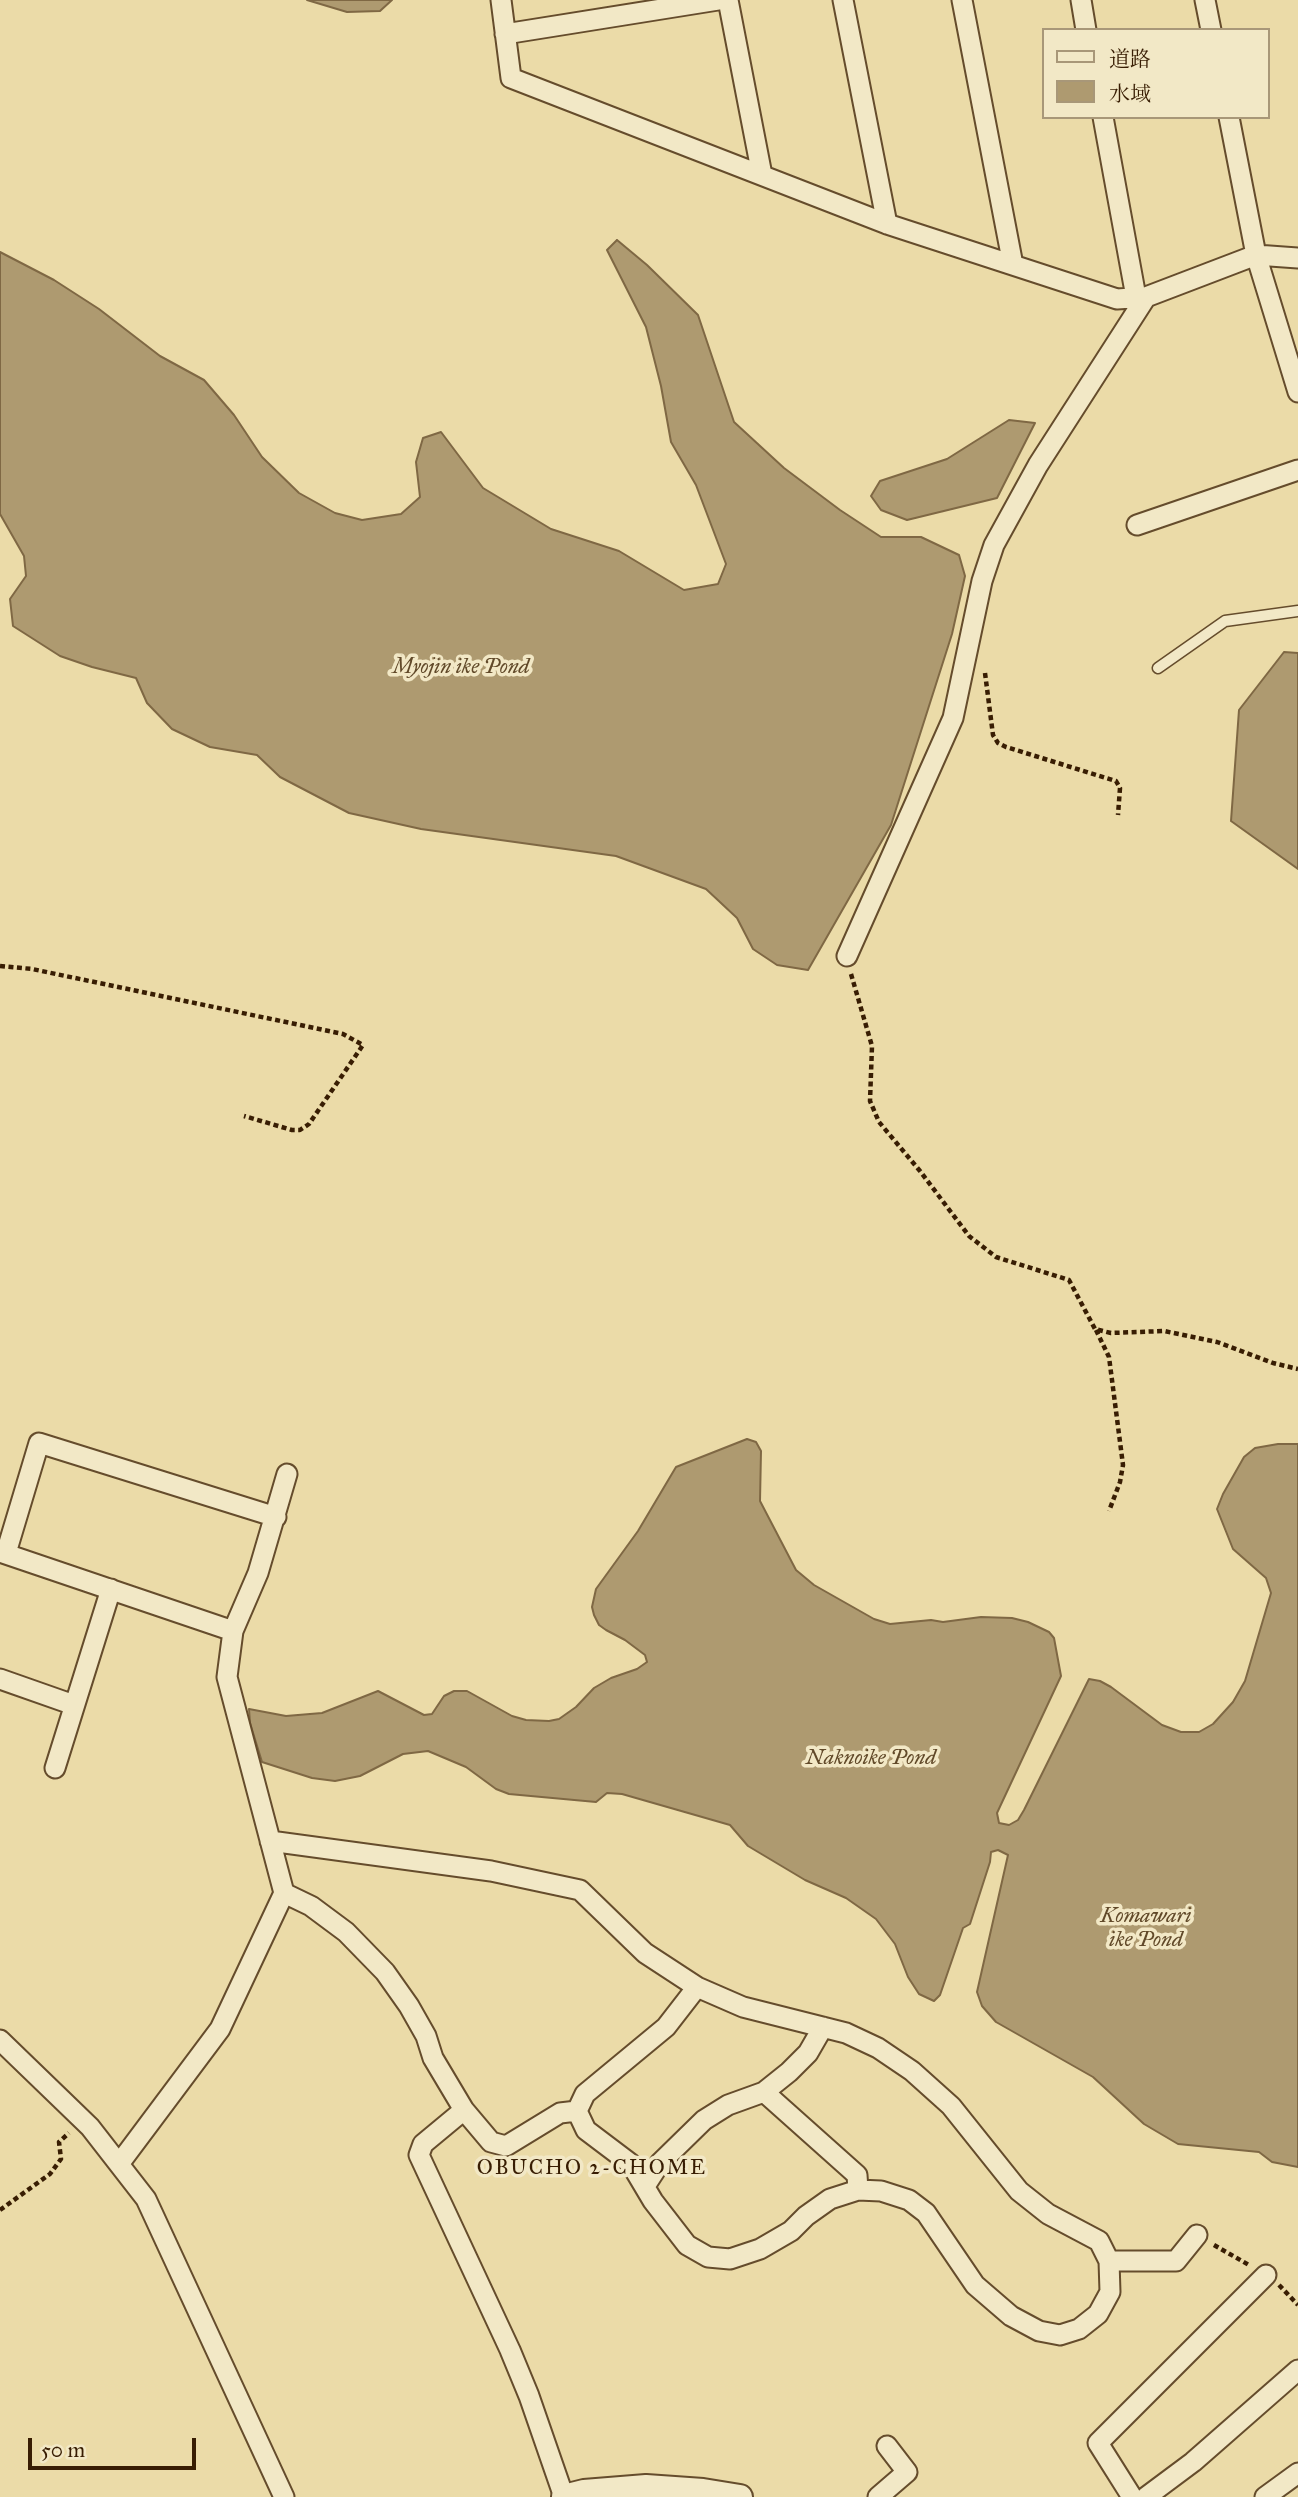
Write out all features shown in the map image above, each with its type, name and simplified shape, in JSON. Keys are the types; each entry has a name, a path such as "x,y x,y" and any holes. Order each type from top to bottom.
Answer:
{"street":[{"path":"501,0 511,78 887,224 1117,299 1141,297 1256,255 1298,258"},
{"path":"505,34 718,0"},
{"path":"728,0 762,175"},
{"path":"843,0 887,224"},
{"path":"962,0 1013,265"},
{"path":"1081,0 1086,28"},
{"path":"1205,0 1211,28"},
{"path":"846,956 953,718 982,581 994,545 1038,465 1141,297 1103,119"},
{"path":"1228,119 1256,255 1298,393"},
{"path":"1137,525 1298,470"},
{"path":"233,1631 3,1553 39,1443 276,1517"},
{"path":"119,2164 220,2029 284,1893 227,1677 233,1631 258,1573 286,1474"},
{"path":"55,1768 111,1589"},
{"path":"0,1679 74,1705"},
{"path":"271,1841 491,1871 580,1890 645,1953 697,1987 743,2007 846,2033 878,2048 912,2071 951,2106 1019,2190 1048,2214 1099,2241 1109,2261 1110,2292 1098,2314 1079,2329 1060,2334 1039,2331 1011,2316 975,2285 926,2213 909,2200 881,2191 858,2190 830,2199 806,2216 792,2231 760,2249 730,2259 708,2257 687,2245 669,2225 631,2164 586,2130 578,2111 584,2094 666,2027 697,1987"},
{"path":"284,1893 311,1906 346,1932 385,1972 409,2006 426,2036 433,2058 464,2110 491,2142 506,2146 560,2113 578,2111"},
{"path":"645,2186 660,2163 704,2120 727,2105 764,2092 808,2053 823,2027"},
{"path":"0,2040 83,2120 146,2199 284,2497"},
{"path":"764,2092 857,2175 858,2190"},
{"path":"464,2110 423,2144 419,2155 510,2350 564,2497 594,2491 646,2487 740,2497"},
{"path":"1109,2261 1177,2261 1197,2235"},
{"path":"1132,2497 1098,2443 1266,2275"},
{"path":"1146,2497 1193,2462 1298,2370"},
{"path":"878,2497 907,2472 887,2446"},
{"path":"1265,2497 1298,2473"}],"lane":[{"path":"1158,668 1225,621 1298,611"}],"path":[{"path":"985,671 993,735 998,743 1116,781 1120,788 1118,816"},
{"path":"846,956 872,1046 870,1101 878,1122 920,1171 969,1236 996,1257 1069,1280 1109,1357 1123,1465 1121,1482 1109,1511"},
{"path":"0,966 32,969 343,1034 363,1045 309,1124 300,1130 244,1116"},
{"path":"1095,1329 1111,1333 1164,1331 1217,1342 1273,1363 1298,1369"},
{"path":"0,2210 50,2174 61,2159 59,2142 83,2120"}],"water":[{"path":"307,0 392,0 380,11 347,12"},
{"name":"Myojin ike Pond","path":"617,240 698,315 734,422 784,468 840,510 881,537 921,537 959,555 965,576 952,634 891,825 808,970 777,965 753,949 737,918 706,889 616,856 421,829 349,813 280,777 257,755 210,747 172,729 147,703 136,678 60,656 13,626 10,599 26,576 24,556 0,514 0,252 54,280 99,309 160,356 204,380 234,415 262,457 299,493 335,513 362,520 401,514 420,497 416,462 423,438 441,432 483,488 551,529 619,551 684,590 718,584 726,564 696,485 671,442 661,386 646,327 607,250"},
{"path":"1009,420 1035,423 997,498 907,520 881,510 871,496 880,481 947,459"},
{"path":"1284,652 1298,653 1298,869 1231,821 1239,710"},
{"path":"747,1439 756,1442 761,1451 760,1501 796,1570 814,1585 874,1619 890,1624 981,1617 1012,1618 1049,1632 1054,1638 1061,1676 997,1813 999,1823 1009,1825 1018,1820 1024,1810 1089,1679 1111,1687 1162,1725 1181,1732 1199,1732 1213,1724 1233,1702 1245,1681 1271,1593 1266,1578 1233,1549 1217,1509 1244,1457 1255,1448 1298,1444 1298,2167 1272,2162 1259,2152 1178,2144 1144,2124 1093,2077 996,2022 982,2006 977,1992 1008,1855 998,1850 991,1852 970,1924 963,1928 940,1995 934,2001 919,1994 908,1977 895,1944 876,1919 846,1898 805,1880 748,1846 730,1825 622,1794 607,1793 596,1802 509,1794 496,1789 466,1767 428,1751 403,1754 360,1776 335,1781 312,1778 262,1762 250,1723 249,1709 286,1716 322,1713 378,1691 424,1715 432,1714 444,1696 454,1691 467,1691 512,1716 549,1721 559,1719 576,1707 594,1688 611,1678 637,1669 647,1662 645,1655 599,1625 592,1607 596,1589 638,1531 676,1467"}],"district":[{"name":"OBUCHO 2-CHOME","path":"592,2169"}],"water label":[{"name":"Naknoike Pond","path":"871,1759"},
{"name":"Komawari ike Pond","path":"1146,1929"}]}
